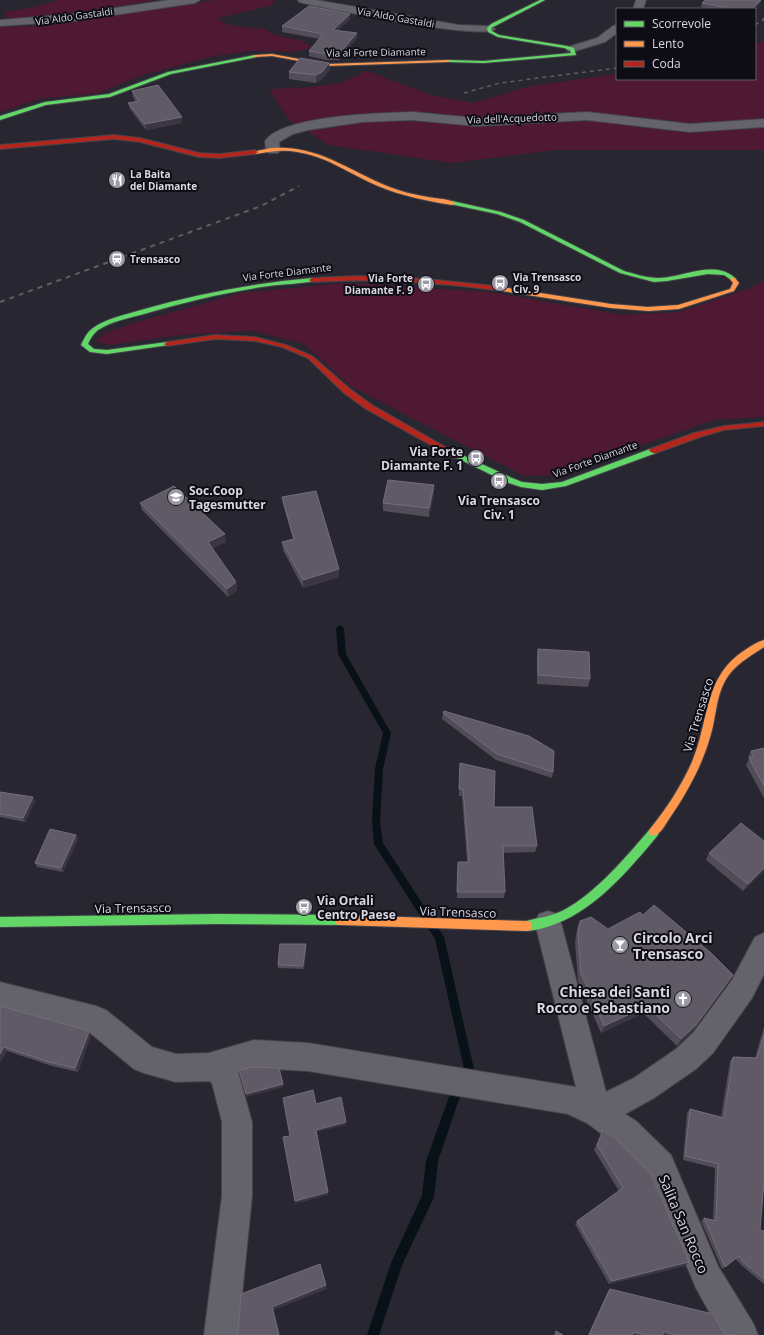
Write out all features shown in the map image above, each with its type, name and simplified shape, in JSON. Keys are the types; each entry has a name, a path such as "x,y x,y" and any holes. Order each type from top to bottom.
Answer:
{"main road":[{"path":"543,0 493,25 489,29 492,33 498,36 572,49"},
{"name":"Via al Forte Diamante","path":"0,118 45,104 110,95 170,73 253,56 272,55 326,65 354,65 420,61 484,62 564,56 574,54 572,49"},
{"path":"0,147 113,137 147,141 183,153 202,156 222,156 273,150"},
{"name":"Via Forte Diamante","path":"273,150 298,150 316,154 338,162 382,185 419,196 499,213 529,224 622,272 637,277 658,280 676,279 708,272 721,271 731,276 736,283 732,290 694,303 662,309 625,308 511,290 430,280 341,277 262,284 165,306 111,322 92,331 84,345 92,351 107,352 215,337 255,339 284,346 310,357 369,408 459,457 509,480 532,486 552,486 564,484 646,452 697,435 724,428 764,424"},
{"name":"Via Trensasco","path":"0,922 141,919 343,920 506,926 536,926 548,923 563,917 594,896 624,865 658,826 684,789 698,756 709,724 718,686 724,674 735,662 764,644"}],"street":[{"name":"Via Aldo Gastaldi","path":"0,23 55,20 196,0"},
{"name":"Via Aldo Gastaldi","path":"303,0 327,6 459,28 489,29"},
{"path":"572,49 600,40 616,29"},
{"name":"Via dell'Acquedotto","path":"273,150 272,141 288,132 307,126 362,118 412,116 476,122 587,116 690,128 764,123"},
{"path":"548,923 597,1113 644,1088 686,1059 703,1043 742,989 764,946"},
{"path":"0,995 96,1020 144,1059 176,1068 209,1068 224,1073 237,1122 237,1196 221,1335"},
{"name":"Salita San Rocco","path":"209,1068 237,1058 254,1054 308,1057 571,1100 597,1113 625,1132 660,1166 707,1277 741,1335"}],"shaded area":[{"path":"57,0 156,0 58,16 8,19 4,12 40,6"},
{"path":"215,0 276,0 270,6 221,17 219,20 232,26 266,29 280,36 303,41 308,44 310,48 295,52 251,51 215,56 140,76 99,93 40,99 0,112 0,27 46,25"},
{"path":"764,41 764,150 555,150 452,163 329,145 290,121 269,89 311,87 340,83 367,71 431,95 473,103 530,86 616,74 616,80 756,80 756,44"},
{"path":"764,281 764,417 714,420 555,475 524,476 352,387 304,344 253,331 180,335 110,345 95,341 105,333 140,321 241,293 344,283 489,292 623,315 679,312 748,289"}],"building":[{"path":"705,0 761,0 753,8 728,8 702,3"},
{"path":"309,6 350,14 333,30 357,33 339,54 326,54 309,51 323,34 282,26"},
{"path":"300,58 329,63 322,72 316,75 289,72"},
{"path":"158,85 182,117 145,124 128,103 139,101 132,91"},
{"path":"388,480 434,485 429,508 383,503"},
{"path":"174,486 225,534 208,542 236,582 227,589 140,503"},
{"path":"316,491 339,569 303,580 282,542 294,539 282,497"},
{"path":"538,649 589,652 590,679 538,675"},
{"path":"444,711 529,736 554,751 553,772 497,754 443,713"},
{"path":"764,748 764,786 749,758 753,756 751,751"},
{"path":"460,763 495,771 494,807 532,807 537,846 503,846 505,892 457,892 458,862 469,862 463,789 459,789"},
{"path":"0,792 33,797 23,818 0,814"},
{"path":"741,823 764,841 764,868 748,884 709,853"},
{"path":"50,829 76,835 61,868 35,863"},
{"path":"654,905 711,953 733,975 696,1025 681,1039 647,1006 604,1026 581,973 578,934 580,921 591,917 608,929 640,912 643,915"},
{"path":"280,944 306,944 303,966 278,965"},
{"path":"0,1006 89,1032 75,1068 49,1062 4,1047 0,1054"},
{"path":"764,1035 764,1181 760,1230 764,1231 764,1279 744,1263 739,1256 725,1267 704,1218 716,1221 718,1164 685,1156 690,1109 724,1118 733,1057 757,1058"},
{"path":"253,1067 279,1068 283,1084 246,1094 239,1070"},
{"path":"313,1090 316,1104 341,1097 346,1122 316,1130 328,1192 295,1201 283,1137 290,1136 283,1098"},
{"path":"603,1130 616,1139 651,1174 689,1262 612,1281 577,1221 623,1188 597,1145"},
{"path":"320,1264 326,1285 272,1307 279,1335 235,1335 238,1333 241,1294"},
{"path":"610,1289 713,1314 724,1334 734,1335 675,1335 663,1331 663,1335 647,1335 634,1332 632,1335 589,1335"},
{"path":"556,1331 563,1335 555,1335"}],"waterway":[{"path":"340,628 342,654 387,733 379,769 376,821 379,844 439,937 469,1069 454,1097 432,1161 428,1197 397,1263 373,1335"}],"railway":[{"path":"756,24 763,20 764,17"},
{"path":"464,93 500,83 616,68"},
{"path":"0,302 261,206 299,186"}],"traffic: fast":[{"path":"448,61 484,62 574,54 572,49 565,47 498,36 490,32 489,28 493,25 543,0"},
{"path":"0,118 45,104 110,95 170,73 255,56"},
{"path":"452,203 499,213 522,221 622,272 636,276 658,280 698,273 718,272 726,274 733,279"},
{"path":"167,344 107,352 92,351 84,345 92,331 108,322 121,318 187,300 228,291 270,284 312,280"},
{"path":"457,456 509,480 521,484 542,487 563,484 653,451"},
{"path":"527,926 555,920 579,907 601,889 654,832"},
{"path":"0,922 216,919 340,920"}],"traffic: slow":[{"path":"255,56 272,55 326,65 448,61"},
{"path":"255,152 287,149 309,152 330,160 380,185 416,196 452,203"},
{"path":"495,288 611,306 648,309 679,307 732,290 736,283 733,279"},
{"path":"654,832 678,798 691,774 702,749 720,682 732,665 764,643"},
{"path":"340,920 527,926"}],"traffic: jam":[{"path":"0,147 114,137 140,140 199,155 220,156 255,152"},
{"path":"312,280 358,278 404,279 495,288"},
{"path":"167,344 215,337 255,339 284,346 310,357 347,391 369,407 457,456"},
{"path":"653,451 697,435 724,428 764,424"}],"place":[{"name":"La Baita del Diamante","path":"117,180"},
{"name":"Trensasco","path":"117,259"},
{"name":"Via Trensasco Civ. 9","path":"500,283"},
{"name":"Via Forte Diamante F. 9","path":"426,284"},
{"name":"Via Forte Diamante F. 1","path":"476,458"},
{"name":"Via Trensasco Civ. 1","path":"499,481"},
{"name":"Soc.Coop Tagesmutter","path":"176,497"},
{"name":"Via Ortali Centro Paese","path":"304,907"},
{"name":"Circolo Arci Trensasco","path":"620,945"},
{"name":"Chiesa dei Santi Rocco e Sebastiano","path":"683,999"}]}
